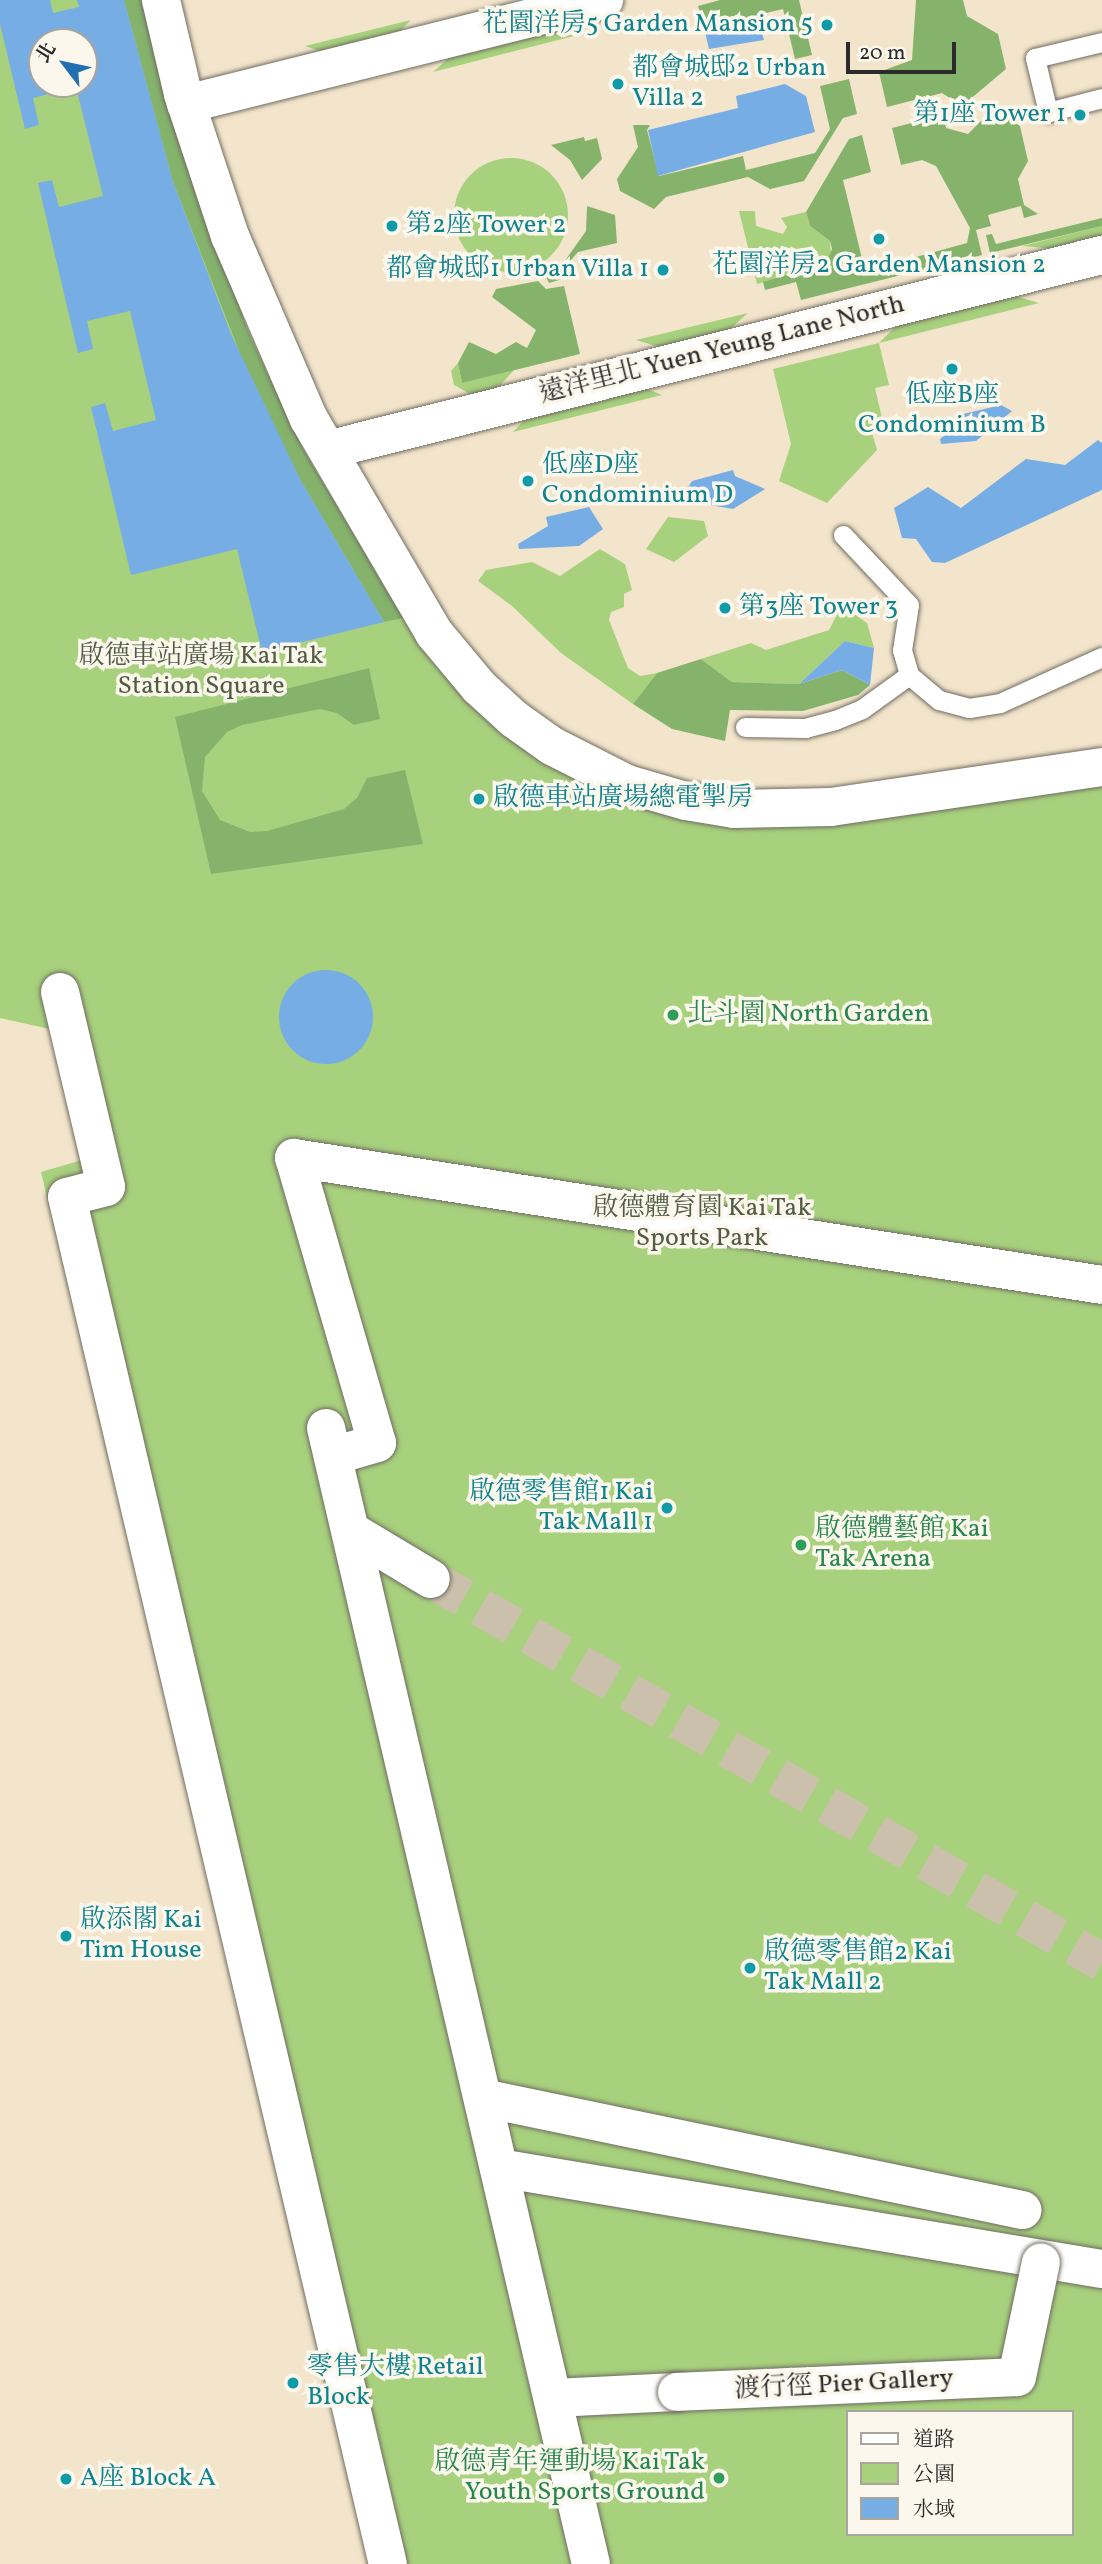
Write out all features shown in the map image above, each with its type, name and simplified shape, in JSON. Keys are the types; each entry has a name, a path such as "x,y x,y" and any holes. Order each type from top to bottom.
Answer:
{"street":[{"path":"161,0 200,101 248,283 325,450 447,652 514,719 552,746 627,784 686,801 734,809 831,807 1102,767"},
{"path":"200,101 604,0"},
{"name":"遠洋里北 Yuen Yeung Lane North","path":"342,446 1102,255"},
{"path":"60,992 106,1187 67,1197 388,2564"},
{"path":"591,2564 329,1442 377,1443 294,1158 1102,1285"},
{"path":"351,1531 431,1579"},
{"path":"483,2098 1022,2210"},
{"path":"499,2168 1041,2262 1102,2269"},
{"name":"渡行徑 Pier Gallery","path":"553,2398 1017,2377 1041,2262"}],"lane":[{"path":"1102,42 1035,58 1048,112 1102,98"},
{"path":"843,535 909,605 902,650 909,675 939,700 985,707 1102,657"},
{"path":"746,727 805,728 835,720 862,709 909,675"}],"green space":[{"name":"啟德體育園 Kai Tak Sports Park","path":"0,0 141,0 165,99 233,297 302,447 403,618 557,770 656,811 731,825 781,827 1102,783 1102,2564 370,2564 41,1172 82,1160 54,1030 0,1018"},
{"path":"124,0 141,0 165,99 251,339 302,447 403,618 384,622 301,481 247,371 173,182"},
{"path":"720,0 799,0 812,55 795,59 783,9 704,28 698,6"},
{"path":"916,0 963,0 967,16 998,34 1006,69 962,106 942,93 887,107 879,72 912,60"},
{"path":"411,20 399,32 322,52 305,46"},
{"path":"557,31 574,36 433,72 450,57"},
{"path":"849,79 857,114 843,118 804,181 770,189 748,177 666,197 654,209 620,191 617,179 638,147 633,125 650,125 647,130 659,176 743,156 746,170 815,153 830,129 820,86"},
{"path":"993,109 1020,126 1028,161 1018,179 1024,205 1038,214 1024,218 1021,206 988,215 991,226 976,230 982,255 801,300 796,282 765,290 763,282 826,264 832,249 830,241 810,226 806,212 849,139 862,135 871,172 843,180 865,271 967,243 970,228 936,166 922,160 901,165 892,128 943,115 946,128 968,134"},
{"path":"584,137 585,141 597,138 602,159 582,180 570,160 551,145"},
{"path":"511,158 533,162 551,175 564,193 568,215 564,237 551,255 533,268 511,272 489,268 471,255 458,237 454,215 458,193 471,175 489,162"},
{"path":"587,206 615,215 617,243 578,252 571,260 572,276 549,283 546,277 564,262 586,231"},
{"path":"739,211 755,211 756,226 783,234 787,227 781,218 806,212 810,226 830,241 831,257 820,269 757,284"},
{"path":"1102,218 1102,226 990,253 986,235 992,234 996,244"},
{"path":"1102,226 1102,246 1068,250 1022,246"},
{"path":"538,281 546,289 564,286 580,354 462,383 458,363 469,342 496,354 516,342 527,348 536,330 492,297 496,289"},
{"path":"1012,295 1039,303 879,343 905,317"},
{"path":"748,313 729,330 660,347 636,340"},
{"path":"879,343 889,385 875,388 882,418 870,426 877,450 827,503 779,481 791,444 773,369"},
{"path":"458,363 462,383 514,370 496,390 474,396 454,385 451,371"},
{"path":"647,389 662,395 513,432 527,417"},
{"path":"668,517 704,521 708,536 674,562 646,549"},
{"path":"600,549 625,564 632,590 624,594 624,607 611,612 609,620 628,668 640,676 657,673 633,704 561,653 512,606 478,581 486,570 532,562 560,576"},
{"path":"842,605 867,623 874,648 845,641 799,684 732,682 701,659 751,643 766,650 829,630"},
{"path":"701,659 732,682 799,684 842,670 870,685 858,695 803,711 730,710 725,741 672,729 633,704 657,673"},
{"path":"369,668 380,719 354,725 337,713 320,709 242,725 227,732 205,757 202,791 220,820 250,832 267,831 344,809 357,798 367,778 405,770 423,844 211,874 175,717"}],"water":[{"path":"0,0 50,0 53,13 79,7 77,0 124,0 173,182 231,334 301,481 384,622 262,652 237,549 131,575 91,407 105,403 113,431 156,420 130,311 87,321 93,349 78,353 38,183 52,180 59,207 103,196 79,98 98,98 98,28 28,28 28,98 33,98 39,125 25,129 0,24"},
{"path":"758,19 764,40 709,49 705,32"},
{"path":"785,84 806,96 815,132 658,176 648,130 738,108 736,96"},
{"path":"1001,405 1012,411 976,441 941,444 940,439 961,423 959,415"},
{"path":"1098,440 1102,443 1102,490 945,563 932,562 916,539 902,538 894,508 928,487 961,508 1026,459 1065,465"},
{"path":"733,470 735,476 765,489 733,509 680,500 692,481"},
{"path":"589,507 603,529 579,546 519,549 518,544 548,526 546,517"},
{"path":"845,641 874,648 870,685 842,670 799,684"},
{"path":"326,970 344,974 359,984 369,999 373,1017 369,1035 359,1050 344,1060 326,1064 308,1060 293,1050 283,1035 279,1017 283,999 293,984 308,974"}],"tunnel":[{"path":"431,1579 1102,1962"}],"place":[{"name":"花園洋房5 Garden Mansion 5","path":"827,25"},
{"name":"都會城邸2 Urban Villa 2","path":"618,84"},
{"name":"第1座 Tower 1","path":"1080,115"},
{"name":"第2座 Tower 2","path":"392,226"},
{"name":"花園洋房2 Garden Mansion 2","path":"879,239"},
{"name":"都會城邸1 Urban Villa 1","path":"663,270"},
{"name":"低座B座 Condominium B","path":"952,369"},
{"name":"低座D座 Condominium D","path":"528,481"},
{"name":"第3座 Tower 3","path":"725,608"},
{"name":"啟德車站廣場總電掣房","path":"479,799"},
{"name":"北斗園 North Garden","path":"673,1015"},
{"name":"啟德零售館1 Kai Tak Mall 1","path":"667,1508"},
{"name":"啟德體藝館 Kai Tak Arena","path":"801,1545"},
{"name":"啟添閣 Kai Tim House","path":"66,1936"},
{"name":"啟德零售館2 Kai Tak Mall 2","path":"750,1968"},
{"name":"零售大樓 Retail Block","path":"293,2383"},
{"name":"啟德青年運動場 Kai Tak Youth Sports Ground","path":"719,2478"},
{"name":"A座 Block A","path":"66,2479"}],"park label":[{"name":"啟德車站廣場 Kai Tak Station Square","path":"201,672"}]}
